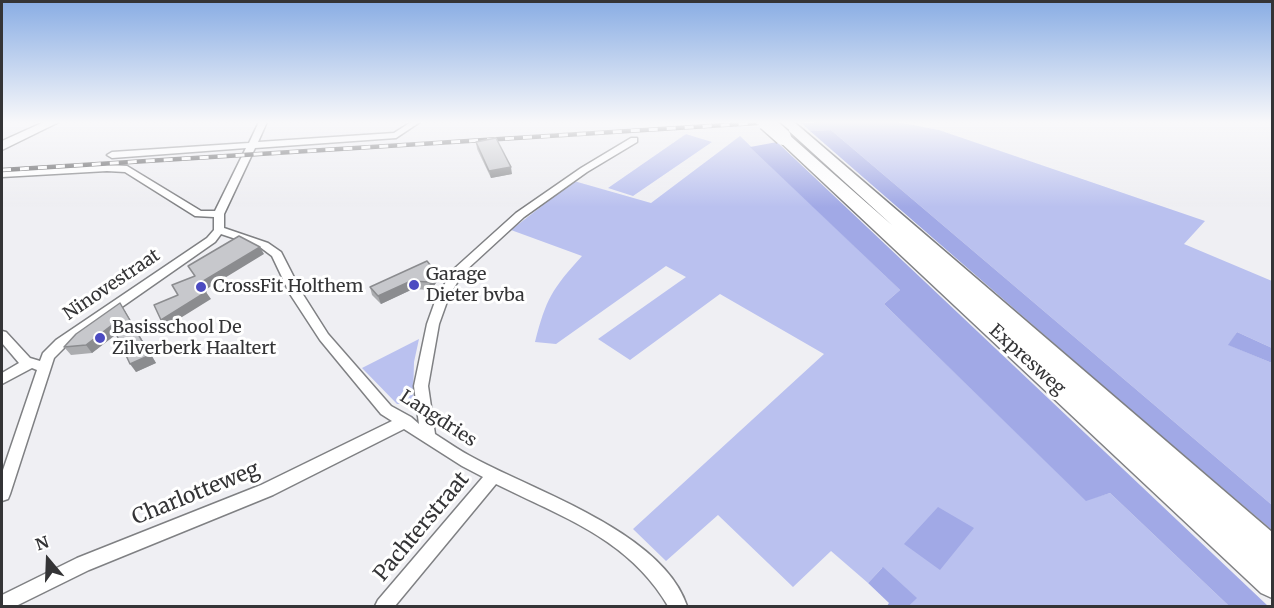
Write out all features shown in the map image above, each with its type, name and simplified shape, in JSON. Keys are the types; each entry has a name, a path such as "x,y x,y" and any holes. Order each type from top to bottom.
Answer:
{"highway":[{"name":"Expresweg","path":"807,150 1272,583"},
{"name":"Expresweg","path":"809,150 1272,550"}],"street":[{"path":"112,155 192,150"},
{"path":"219,230 219,214 248,150"},
{"path":"428,437 421,386 433,324 442,296 459,271 520,215 584,170 617,150"},
{"path":"2,174 127,169 199,214 219,214"},
{"name":"Langdries","path":"219,230 273,249 296,294 324,337 386,410 493,476 613,535 642,558 663,581 675,605"},
{"name":"Ninovestraat","path":"2,494 37,365 61,343 171,270 211,240 219,230"},
{"path":"2,335 25,361 37,365"},
{"path":"2,379 37,365"},
{"name":"Charlotteweg","path":"2,603 83,564 267,490 406,421"},
{"name":"Pachterstraat","path":"384,606 493,476"}],"shaded area":[{"path":"662,150 700,150 633,196 608,188"},
{"path":"721,150 755,150 900,290 884,304 1086,500 1110,493 1229,606 909,606 916,598 882,568 868,583 831,551 793,587 718,515 666,561 633,529 824,354 720,294 630,360 598,339 686,277 666,266 556,344 535,342 551,295 582,256 511,230 574,181 651,203"},
{"path":"754,150 786,150 1268,606 1229,606 1110,493 1086,501 884,304 900,290"},
{"path":"832,150 855,150 1272,505 1272,530"},
{"path":"855,150 999,150 1205,221 1184,244 1272,281 1272,348 1237,332 1229,345 1272,363 1272,505"},
{"path":"1237,332 1272,348 1272,363 1228,345"},
{"path":"419,339 414,362 413,400 397,404 362,368"},
{"path":"938,507 974,528 940,570 904,544"},
{"path":"883,567 917,598 909,606 887,606 889,603 868,583"}],"building":[{"path":"480,150 502,150 511,167 489,171"},
{"path":"239,236 260,247 200,283 206,292 161,320 154,305 178,295 172,285 195,276 188,266"},
{"path":"427,261 436,272 429,282 411,281 378,296 370,287"},
{"name":"Basisschool De Zilverberk Haaltert","path":"120,303 150,355 130,364 112,325 86,345 64,347 76,334"}],"railway":[{"path":"2,170 317,150"}],"place":[{"name":"Garage Dieter bvba","path":"414,285"},
{"name":"CrossFit Holthem","path":"201,287"},
{"name":"Basisschool De Zilverberk Haaltert","path":"100,338"}]}
